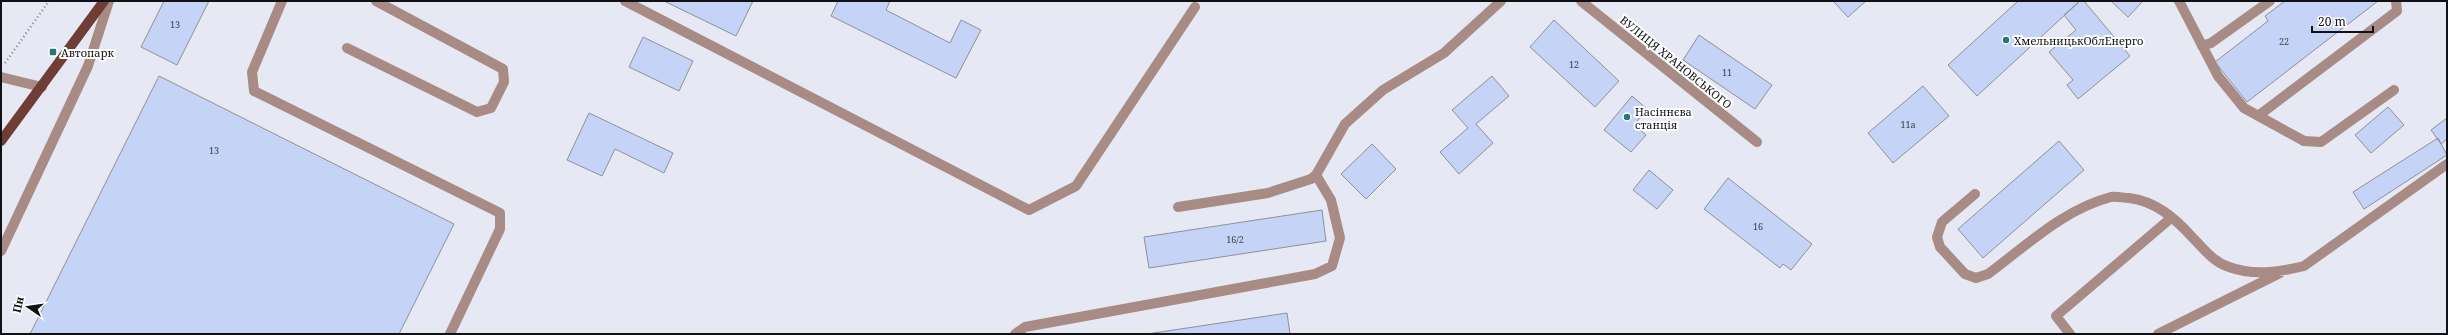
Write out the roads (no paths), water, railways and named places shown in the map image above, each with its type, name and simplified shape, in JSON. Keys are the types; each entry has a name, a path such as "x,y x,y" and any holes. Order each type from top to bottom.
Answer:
{"main road":[{"path":"1,141 104,1"}],"street":[{"path":"1,251 88,66 110,1"},
{"path":"282,1 252,72 254,91 500,213 500,229 450,334"},
{"path":"347,48 476,112 491,108 504,82 503,69 376,1"},
{"path":"625,1 1029,210 1076,186 1195,7"},
{"path":"1178,208 1268,193 1311,179 1316,175 1345,124 1383,90 1444,53 1501,1"},
{"name":"ВУЛИЦЯ ХРАНОВСЬКОГО","path":"1580,1 1757,142"},
{"path":"2179,1 2218,76 2244,108 2304,141 2321,142 2394,90"},
{"path":"2202,46 2211,43 2270,1"},
{"path":"2258,116 2397,11 2396,1"},
{"path":"1,77 42,87"},
{"path":"1975,194 1942,222 1937,237 1940,247 1965,274 1976,278 1988,274 2060,220 2097,202 2113,197 2133,199 2156,205 2210,256 2229,267 2260,273 2283,271 2304,266 2447,164"},
{"path":"1015,334 1025,327 1315,274 1332,266 1340,238 1331,200 1316,175"},
{"path":"2070,334 2056,316 2171,218"},
{"path":"2158,334 2283,271"}],"place":[{"name":"ХмельницькОблЕнерго","path":"2006,40"},
{"name":"Автопарк","path":"53,52"},
{"name":"Насіннєва станція","path":"1627,117"}]}
